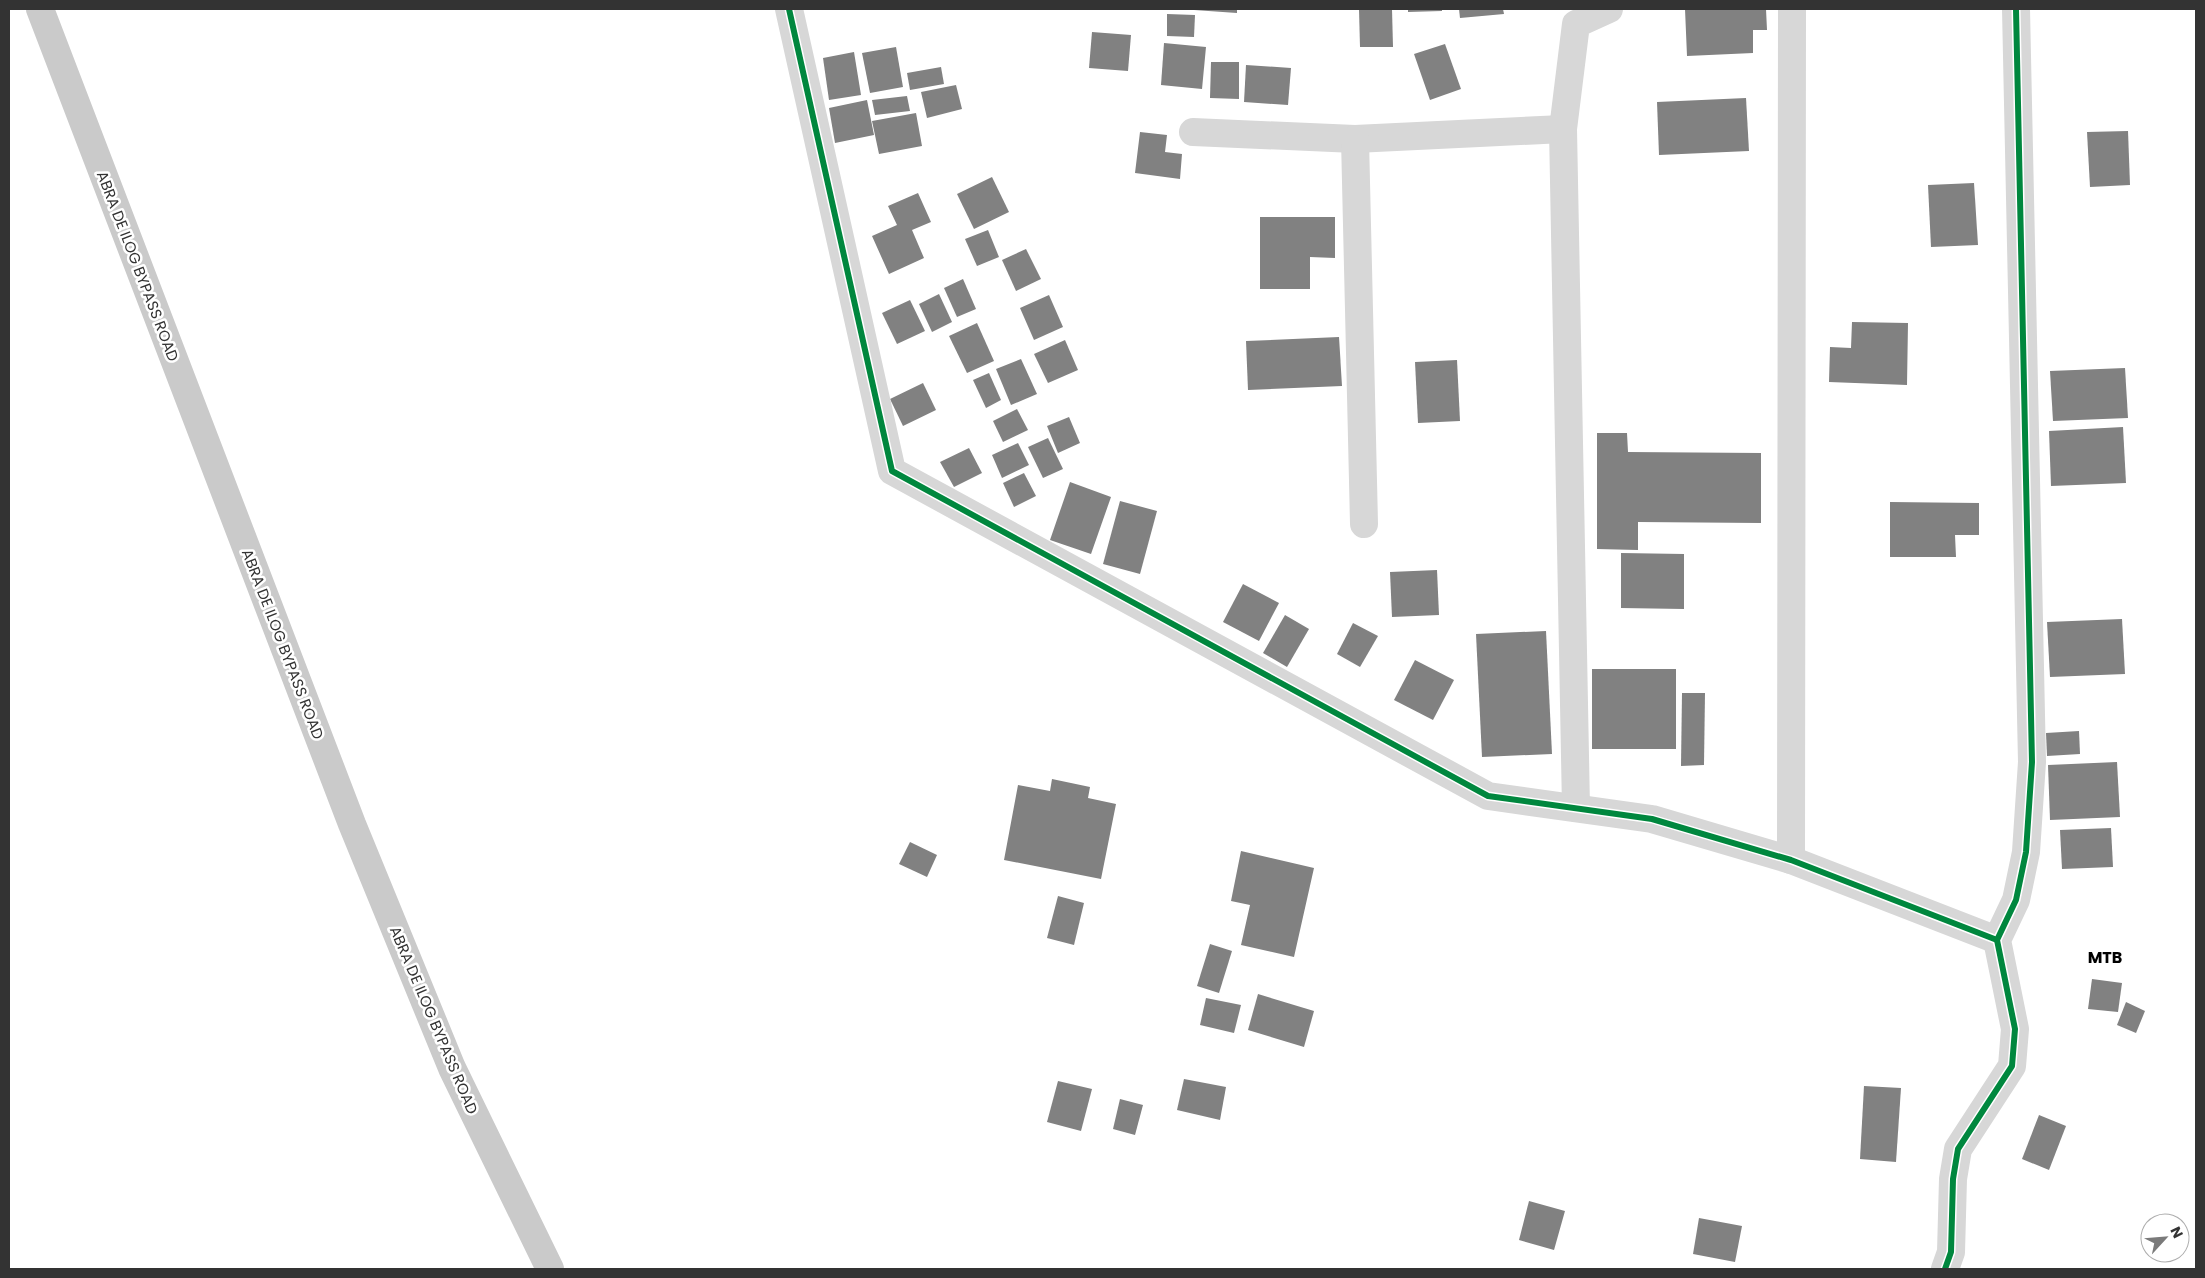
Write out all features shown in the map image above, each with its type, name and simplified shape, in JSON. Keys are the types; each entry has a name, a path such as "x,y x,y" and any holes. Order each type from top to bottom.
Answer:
{"main road":[{"name":"ABRA DE ILOG BYPASS ROAD","path":"40,9 352,824 452,1068 550,1269"}],"street":[{"path":"789,9 892,471 1488,796 1652,819 1791,860 1997,940"},
{"path":"1576,808 1563,129 1576,24 1609,9"},
{"path":"1791,860 1792,9"},
{"path":"1945,1269 1951,1252 1952,1180 1958,1149 2012,1066 2015,1029 1997,940 2016,900 2026,852 2032,762 2016,9"},
{"path":"1193,132 1355,139 1563,129"},
{"path":"1355,139 1364,524"}],"building":[{"path":"1237,9 1237,13 1194,10"},
{"path":"1359,9 1392,9 1393,47 1360,47"},
{"path":"1408,9 1442,9 1442,11 1408,12"},
{"path":"1459,9 1503,9 1504,14 1460,18"},
{"path":"1685,9 1766,9 1767,30 1753,30 1753,53 1687,56"},
{"path":"1167,14 1195,15 1194,37 1167,36"},
{"path":"1092,32 1131,35 1128,71 1089,68"},
{"path":"1164,43 1206,47 1202,89 1161,85"},
{"path":"1445,44 1461,89 1430,100 1414,54"},
{"path":"896,47 903,87 870,93 862,53"},
{"path":"854,52 861,95 829,100 823,58"},
{"path":"1211,62 1239,62 1239,99 1210,98"},
{"path":"1246,65 1291,68 1288,105 1244,102"},
{"path":"941,67 944,84 910,90 907,73"},
{"path":"956,85 962,109 927,118 921,92"},
{"path":"907,96 910,111 875,115 872,100"},
{"path":"1746,98 1749,151 1659,155 1657,102"},
{"path":"867,100 874,135 835,143 829,108"},
{"path":"916,113 922,146 879,154 872,121"},
{"path":"2128,131 2130,185 2090,187 2087,132"},
{"path":"1140,132 1167,135 1165,152 1182,154 1180,179 1135,173"},
{"path":"992,177 1009,212 974,229 957,194"},
{"path":"1974,183 1978,245 1931,247 1928,185"},
{"path":"918,193 931,222 912,230 924,258 889,274 872,236 897,225 888,206"},
{"path":"1260,217 1335,217 1335,258 1310,257 1310,289 1260,289"},
{"path":"988,230 999,257 977,266 965,239"},
{"path":"1026,249 1041,279 1016,291 1002,260"},
{"path":"963,279 976,309 957,317 944,288"},
{"path":"939,294 952,322 932,332 919,304"},
{"path":"1049,295 1063,327 1034,340 1020,308"},
{"path":"910,300 925,331 897,344 882,313"},
{"path":"1852,322 1908,323 1907,385 1829,382 1830,347 1851,348"},
{"path":"977,323 994,361 967,373 949,336"},
{"path":"1339,337 1342,386 1248,390 1246,341"},
{"path":"1065,340 1078,370 1048,383 1034,354"},
{"path":"1021,359 1037,394 1011,405 996,369"},
{"path":"1457,360 1460,421 1418,423 1415,362"},
{"path":"2125,368 2128,418 2053,421 2050,371"},
{"path":"989,373 1001,400 986,408 973,380"},
{"path":"923,383 936,410 903,426 890,399"},
{"path":"1017,409 1028,430 1003,442 993,421"},
{"path":"1069,417 1080,443 1058,453 1047,426"},
{"path":"2123,427 2126,483 2051,486 2049,431"},
{"path":"1597,433 1627,433 1628,452 1761,453 1761,523 1638,522 1638,550 1597,549"},
{"path":"1048,438 1063,469 1043,478 1028,447"},
{"path":"1018,443 1029,465 1002,478 992,455"},
{"path":"969,448 982,473 954,487 940,462"},
{"path":"1024,473 1036,496 1014,507 1003,483"},
{"path":"1070,482 1111,497 1091,554 1050,540"},
{"path":"1120,501 1157,511 1140,574 1103,564"},
{"path":"1890,502 1979,503 1979,535 1955,535 1956,557 1890,557"},
{"path":"1621,553 1684,554 1684,609 1621,608"},
{"path":"1437,570 1439,615 1392,617 1390,572"},
{"path":"1243,584 1279,603 1259,641 1223,622"},
{"path":"1285,615 1309,629 1287,667 1263,653"},
{"path":"2122,619 2125,674 2050,677 2047,622"},
{"path":"1353,623 1378,636 1360,667 1337,654"},
{"path":"1546,631 1552,754 1482,757 1476,634"},
{"path":"1415,660 1454,680 1433,720 1394,700"},
{"path":"1592,669 1676,669 1676,749 1592,749"},
{"path":"1682,693 1705,693 1704,765 1681,766"},
{"path":"2079,731 2080,754 2047,756 2046,733"},
{"path":"2117,762 2120,817 2050,820 2048,765"},
{"path":"1052,779 1090,787 1088,798 1116,804 1101,879 1004,860 1018,785 1050,791"},
{"path":"2111,828 2113,867 2062,869 2060,830"},
{"path":"910,842 937,855 927,877 899,864"},
{"path":"1241,851 1314,868 1294,957 1241,945 1250,905 1231,901"},
{"path":"1058,896 1084,903 1074,945 1047,938"},
{"path":"1210,944 1232,951 1219,993 1197,986"},
{"path":"2092,979 2122,983 2118,1012 2088,1009"},
{"path":"1258,994 1314,1011 1304,1047 1248,1030"},
{"path":"1206,998 1241,1005 1234,1033 1200,1025"},
{"path":"2126,1002 2145,1011 2136,1033 2117,1025"},
{"path":"1184,1079 1226,1087 1220,1120 1177,1110"},
{"path":"1058,1081 1092,1089 1081,1131 1047,1122"},
{"path":"1864,1086 1901,1088 1896,1162 1860,1159"},
{"path":"1120,1099 1143,1105 1135,1135 1113,1129"},
{"path":"2039,1115 2066,1126 2049,1170 2022,1159"},
{"path":"1529,1201 1565,1211 1554,1250 1519,1240"},
{"path":"1699,1218 1742,1226 1735,1262 1693,1254"}],"cycle path":[{"path":"789,9 892,471 1488,796 1652,819 1791,860 1997,940"},
{"path":"1945,1269 1951,1252 1953,1179 1958,1149 2012,1066 2015,1029 1997,940 2016,900 2026,852 2032,762 2016,9"}],"district":[{"name":"MTB","path":"2105,957"}]}
